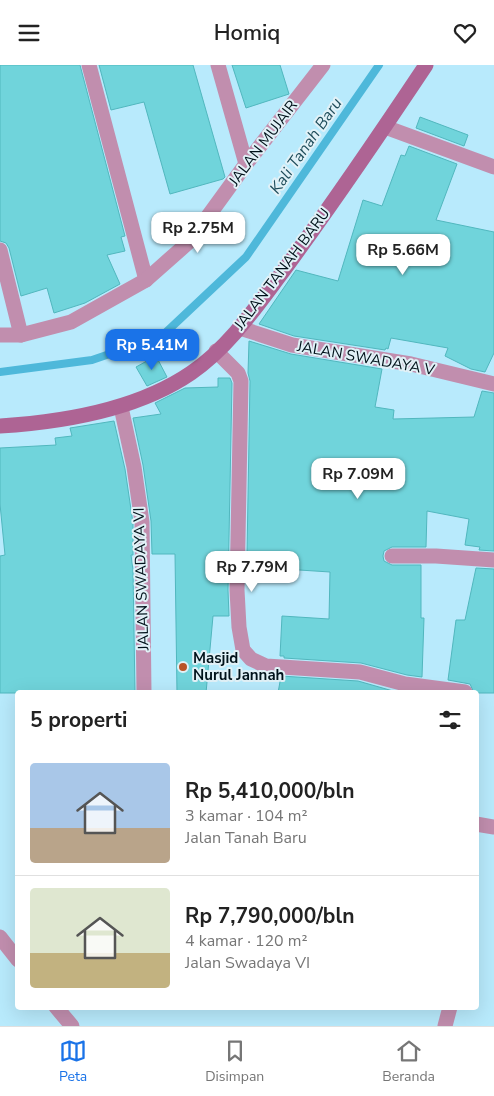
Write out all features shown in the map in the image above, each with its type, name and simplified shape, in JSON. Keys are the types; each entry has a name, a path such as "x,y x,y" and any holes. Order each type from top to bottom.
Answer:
{"main road":[{"name":"JALAN TANAH BARU","path":"0,426 36,424 121,407 152,395 191,373 240,328 304,242 426,65"}],"street":[{"path":"90,65 146,279"},
{"path":"218,65 246,165"},
{"name":"JALAN MUJAIR","path":"0,335 21,335 71,322 146,279 190,241 323,65"},
{"path":"385,127 494,167"},
{"path":"0,250 21,335"},
{"name":"JALAN SWADAYA V","path":"240,328 292,345 411,364 494,384"},
{"path":"216,351 238,373 241,381 237,591 239,627 243,650 252,659 266,666 360,672 405,684 450,690"},
{"name":"JALAN SWADAYA VI","path":"121,407 134,467 142,522 144,690"},
{"path":"392,556 436,556 494,560"},
{"path":"479,824 494,827"},
{"path":"0,937 15,956"},
{"path":"59,1010 72,1026"},
{"path":"445,1026 449,1010"}],"building":[{"path":"0,65 80,65 125,236 121,237 125,251 107,255 120,284 85,303 54,313 47,288 21,296 9,248 6,243 0,241"},
{"path":"99,65 193,65 225,177 170,194 144,102 111,110"},
{"path":"232,65 280,65 289,94 246,108"},
{"path":"420,117 468,135 464,146 416,128"},
{"path":"409,146 457,164 436,220 494,232 494,353 485,372 471,369 445,356 448,348 391,338 388,349 386,348 385,350 294,336 259,324 296,270 338,281 363,200 382,206 401,155 405,156"},
{"path":"249,341 291,354 382,369 375,407 394,410 393,419 474,417 482,391 494,393 494,551 479,550 480,547 465,545 469,519 427,511 426,547 392,547 384,551 384,561 392,565 421,565 421,618 424,618 422,677 361,663 284,658 284,656 280,656 282,616 329,619 330,572 284,569 285,553 247,555"},
{"path":"156,356 167,377 147,386 136,367"},
{"path":"218,378 230,378 232,383 229,616 213,616 206,690 177,690 175,554 152,554 151,521 143,465 133,418 161,414 155,403 185,388 218,387"},
{"path":"114,421 125,469 133,523 133,555 131,555 133,570 135,690 15,690 15,693 0,693 0,556 5,555 0,504 0,448 56,445 55,438 72,436 70,428"},
{"path":"476,568 494,569 494,693 479,693 479,690 473,690 470,684 448,680 456,620 465,620"},
{"path":"281,676 358,681 390,690 279,690"}],"waterway":[{"name":"Kali Tanah Baru","path":"0,372 92,360 162,336 246,257 379,65"}],"place":[{"name":"Masjid Nurul Jannah","path":"183,667"}]}
